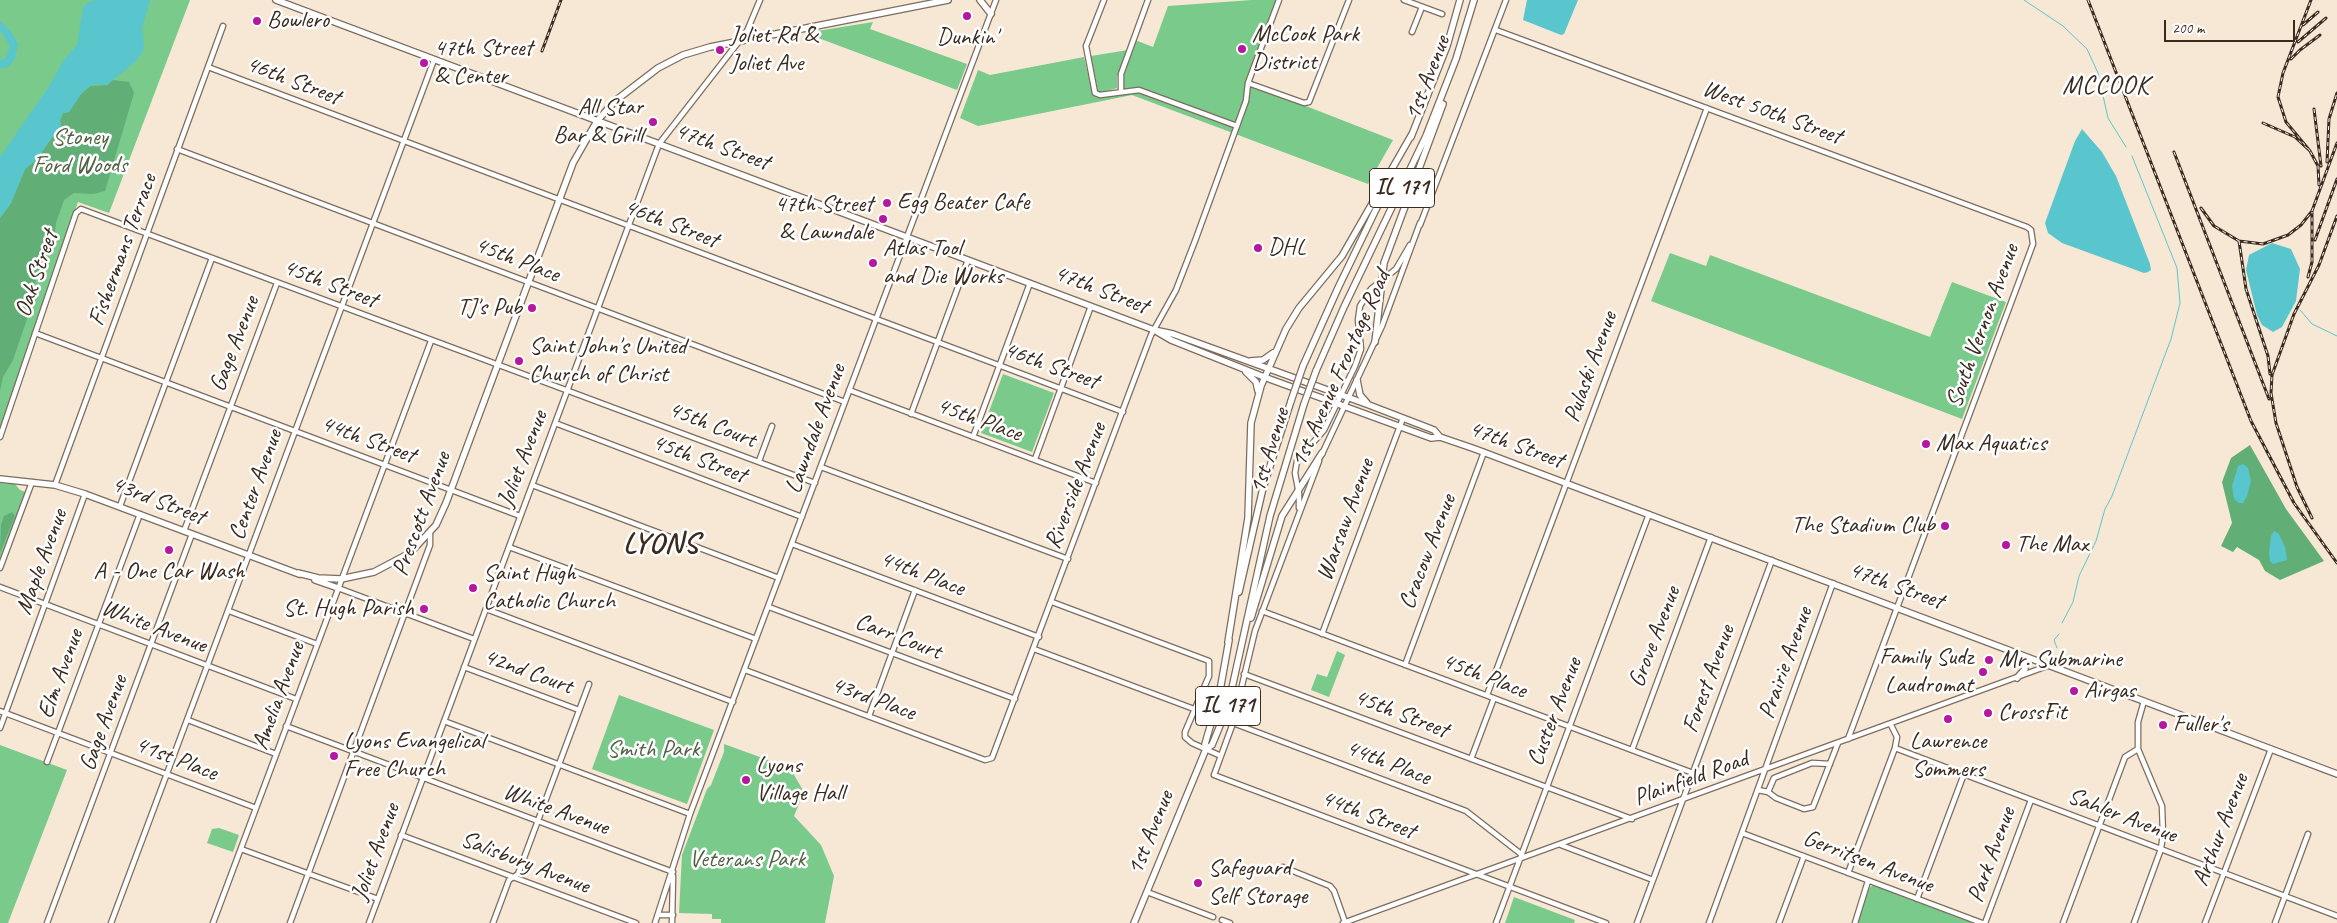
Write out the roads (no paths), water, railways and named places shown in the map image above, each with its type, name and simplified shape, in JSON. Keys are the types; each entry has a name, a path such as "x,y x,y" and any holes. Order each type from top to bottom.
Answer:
{"main road":[{"name":"47th Street","path":"276,0 1154,330 1173,334 1267,370 1369,405 1434,430 1440,437"},
{"name":"Prescott Avenue","path":"430,533 441,516 558,200 584,141 597,121 615,101 658,68 683,55 740,40 948,0"},
{"path":"980,0 991,14"},
{"name":"1st Avenue","path":"1134,923 1206,749 1205,742 1217,709 1228,642 1263,488 1303,366 1412,134 1444,53 1460,0"},
{"name":"1st Avenue","path":"1206,749 1212,745 1223,719 1272,508 1304,404 1344,307 1426,136 1456,59 1474,0"},
{"path":"1375,342 1379,319 1381,281 1388,251 1440,112 1456,59"},
{"path":"1228,642 1248,518 1251,423 1258,393 1276,349 1296,313 1342,256 1412,134"},
{"name":"47th Street","path":"1154,330 1171,340 1264,377 1431,438 1440,437 1484,452 2337,774"},
{"path":"1241,360 1263,360 1276,349"},
{"path":"1224,361 1249,374 1256,382 1258,393"},
{"path":"1357,380 1360,395 1369,405"},
{"path":"1238,658 1279,524 1298,489 1322,454"},
{"name":"43rd Street","path":"0,479 55,485 85,494 298,573"},
{"path":"298,573 318,578 341,579 368,574 393,564 410,553 430,533"},
{"path":"298,573 338,588"},
{"path":"2016,652 2025,664 2025,669 2017,678"}],"street":[{"name":"Joliet Avenue","path":"369,923 659,144 747,31 760,0"},
{"name":"Lawndale Avenue","path":"655,923 673,872 690,814 996,0"},
{"path":"1104,0 1086,46 1094,91 1097,94 1142,90 1237,126"},
{"path":"1121,91 1121,74 1148,0"},
{"name":"Riverside Avenue","path":"989,760 992,758 1015,699 1154,330 1176,290 1246,101 1248,83 1279,0"},
{"path":"1248,83 1308,103 1349,0"},
{"path":"1404,0 1420,4 1442,14"},
{"name":"1st Avenue Frontage Road","path":"1221,756 1233,723 1250,648 1262,611 1322,454 1375,342 1506,0"},
{"path":"1412,32 1420,4"},
{"name":"Fishermans Terrace","path":"55,485 223,26"},
{"name":"West 50th Street","path":"1496,30 2027,227 2033,235"},
{"name":"Center Avenue","path":"110,923 168,775 434,60"},
{"name":"46th Street","path":"208,67 628,227 1123,412"},
{"name":"Pulaski Avenue","path":"1487,695 1707,108"},
{"name":"45th Place","path":"177,149 844,402"},
{"name":"45th Street","path":"81,209 430,341 567,390"},
{"name":"Oak Street","path":"0,437 76,213 81,209"},
{"name":"1st Avenue Frontage Road","path":"1293,529 1299,505 1295,473 1297,461 1324,430 1355,366 1361,349 1358,320 1360,306 1371,289 1389,275 1401,261 1420,223"},
{"name":"South Vernon Avenue","path":"1848,739 2033,244 2033,235"},
{"path":"120,506 212,258"},
{"path":"911,414 968,260"},
{"name":"Gage Avenue","path":"184,531 277,283"},
{"path":"973,437 1030,283"},
{"path":"1035,459 1092,306"},
{"name":"44th Street","path":"35,334 520,516"},
{"name":"Amelia Avenue","path":"213,923 430,341"},
{"name":"45th Court","path":"567,390 815,483"},
{"name":"45th Place","path":"849,390 1096,483"},
{"name":"Warsaw Avenue","path":"1322,634 1403,418"},
{"name":"45th Street","path":"555,423 802,517"},
{"path":"759,461 772,426"},
{"name":"Cracow Avenue","path":"1405,664 1484,452"},
{"path":"821,467 1068,559"},
{"path":"0,568 32,482"},
{"path":"532,484 779,578"},
{"name":"Maple Avenue","path":"0,728 3,712 85,494"},
{"name":"Elm Avenue","path":"48,762 140,514"},
{"name":"Custer Avenue","path":"1496,923 1649,514"},
{"name":"Prescott Avenue","path":"290,923 430,545 430,533"},
{"name":"Gage Avenue","path":"48,923 192,534"},
{"name":"Grove Avenue","path":"1632,750 1711,537"},
{"name":"44th Place","path":"792,544 1039,636"},
{"path":"509,547 756,639"},
{"name":"Forest Avenue","path":"1637,923 1772,560"},
{"name":"Prairie Avenue","path":"1709,923 1833,583"},
{"name":"White Avenue","path":"0,587 296,699"},
{"path":"338,588 474,639"},
{"path":"869,716 915,590"},
{"path":"1052,602 1209,661 1211,666 1209,676 1186,728 1185,737 1192,743 1221,756"},
{"name":"Carr Court","path":"769,607 1015,699"},
{"path":"486,609 733,702"},
{"path":"228,611 316,644"},
{"name":"45th Place","path":"1262,611 1693,773"},
{"path":"1034,649 1194,709"},
{"name":"Plainfield Road","path":"1344,922 1477,875 1520,857 1561,845 1848,739 1891,725 2050,665"},
{"name":"42nd Court","path":"464,667 579,710"},
{"name":"43rd Place","path":"745,670 989,760"},
{"name":"45th Street","path":"1244,674 1546,786"},
{"path":"493,923 509,880 518,874 589,684"},
{"path":"1471,758 1494,698"},
{"path":"2134,923 2161,849 2164,819 2162,806 2138,749 2138,722 2144,702"},
{"name":"41st Place","path":"3,712 256,808"},
{"path":"188,720 276,754"},
{"path":"444,721 690,814"},
{"name":"44th Place","path":"1233,723 1466,811 1520,857"},
{"path":"1848,873 1895,748 1896,737 1891,725"},
{"name":"White Avenue","path":"286,726 673,872"},
{"path":"1758,790 1768,792 1776,798 1809,809 1816,803 1838,743"},
{"name":"Sahler Avenue","path":"1895,748 2337,916"},
{"path":"2063,923 2125,758 2138,749"},
{"name":"Arthur Avenue","path":"2205,923 2270,749"},
{"name":"44th Street","path":"1221,756 1214,775 1606,923"},
{"path":"1768,792 1774,778 1812,764 1830,764"},
{"path":"1918,899 1964,774"},
{"path":"1546,786 1632,819"},
{"name":"Park Avenue","path":"1984,923 2031,800"},
{"name":"Gerritsen Avenue","path":"1742,833 1984,923"},
{"path":"2275,923 2308,834"},
{"name":"Salisbury Avenue","path":"401,835 636,923"},
{"path":"1561,845 1653,880"},
{"path":"241,849 378,899"},
{"path":"1780,923 1804,856"},
{"path":"1283,867 1330,886 1334,891 1344,922"},
{"name":"Lawndale Avenue","path":"672,923 673,872"},
{"path":"1855,923 1868,881"},
{"path":"1147,892 1213,917"},
{"path":"658,915 673,915"},
{"path":"1222,920 1230,923"}],"water":[{"path":"97,0 150,0 142,28 144,47 142,53 135,62 107,85 95,84 84,90 69,112 63,113 60,120 61,125 36,160 25,169 11,203 0,218 0,157 50,85 63,61 77,45 83,8 87,3"},
{"path":"1527,0 1578,0 1564,34 1561,35 1523,20"},
{"path":"0,21 10,30 18,44 15,59 8,67 3,68 0,68 0,60 6,58 10,46 0,30"},
{"path":"2082,129 2102,152 2116,176 2150,264 2151,270 2148,272 2144,273 2062,243 2048,233 2045,223 2075,141"},
{"path":"2272,243 2291,249 2300,269 2296,301 2282,327 2273,332 2262,325 2257,315 2246,270 2249,255"},
{"path":"2243,464 2248,468 2251,481 2247,496 2243,503 2239,503 2234,499 2232,486 2238,466"},
{"path":"2274,531 2279,534 2285,547 2287,560 2273,564 2270,561 2269,553 2271,536"}],"waterway":[{"path":"2024,0 2063,26 2087,49 2098,73 2108,118 2126,147"},
{"path":"2062,623 2073,602 2079,576 2096,541 2105,509 2112,496 2171,339 2180,303 2177,268 2132,156"},
{"path":"2300,310 2312,324 2337,336"},
{"path":"2057,648 2054,640 2059,634"}],"railway":[{"path":"542,51 561,0"},
{"path":"2088,0 2251,421 2294,503 2337,563"},
{"path":"2310,151 2286,122 2278,97 2283,73 2311,0"},
{"path":"2303,25 2318,12"},
{"path":"2298,42 2326,18"},
{"path":"2291,59 2320,35"},
{"path":"2327,162 2329,119 2337,93"},
{"path":"2314,109 2321,166"},
{"path":"2263,123 2295,137 2310,151 2318,166 2319,185"},
{"path":"2201,208 2214,226 2239,241 2263,244 2288,235 2301,225 2312,211 2337,143"},
{"path":"2174,152 2269,399"},
{"path":"2315,240 2337,179"},
{"path":"2308,277 2312,262 2312,212"},
{"path":"2312,518 2297,487 2276,423 2271,393 2272,375 2294,314 2319,265 2337,216"},
{"path":"2239,241 2246,289 2268,356 2270,374"}],"place":[{"name":"Dunkin'","path":"967,16"},
{"name":"Bowlero","path":"257,21"},
{"name":"McCook Park District","path":"1242,49"},
{"name":"Joliet Rd & Joliet Ave","path":"720,50"},
{"name":"47th Street & Center","path":"424,63"},
{"name":"All Star Bar & Grill","path":"653,122"},
{"name":"Egg Beater Cafe","path":"887,203"},
{"name":"47th Street & Lawndale","path":"883,219"},
{"name":"DHL","path":"1258,248"},
{"name":"Atlas Tool and Die Works","path":"873,263"},
{"name":"TJ's Pub","path":"532,308"},
{"name":"Saint John's United Church of Christ","path":"519,361"},
{"name":"Max Aquatics","path":"1926,444"},
{"name":"The Stadium Club","path":"1945,526"},
{"name":"The Max","path":"2006,545"},
{"name":"A - One Car Wash","path":"169,550"},
{"name":"Saint Hugh Catholic Church","path":"473,588"},
{"name":"St. Hugh Parish","path":"424,609"},
{"name":"Mr. Submarine","path":"1989,660"},
{"name":"Family Sudz Laudromat","path":"1983,672"},
{"name":"Airgas","path":"2074,691"},
{"name":"CrossFit","path":"1988,713"},
{"name":"Lawrence Sommers","path":"1948,719"},
{"name":"Fuller's","path":"2163,725"},
{"name":"Lyons Evangelical Free Church","path":"334,756"},
{"name":"Lyons Village Hall","path":"746,780"},
{"name":"Safeguard Self Storage","path":"1198,883"}],"district":[{"name":"MCCOOK","path":"2106,86"},
{"name":"LYONS","path":"661,544"}],"park label":[{"name":"Stoney Ford Woods","path":"80,152"},
{"name":"Smith Park","path":"653,750"},
{"name":"Veterans Park","path":"747,860"}]}
